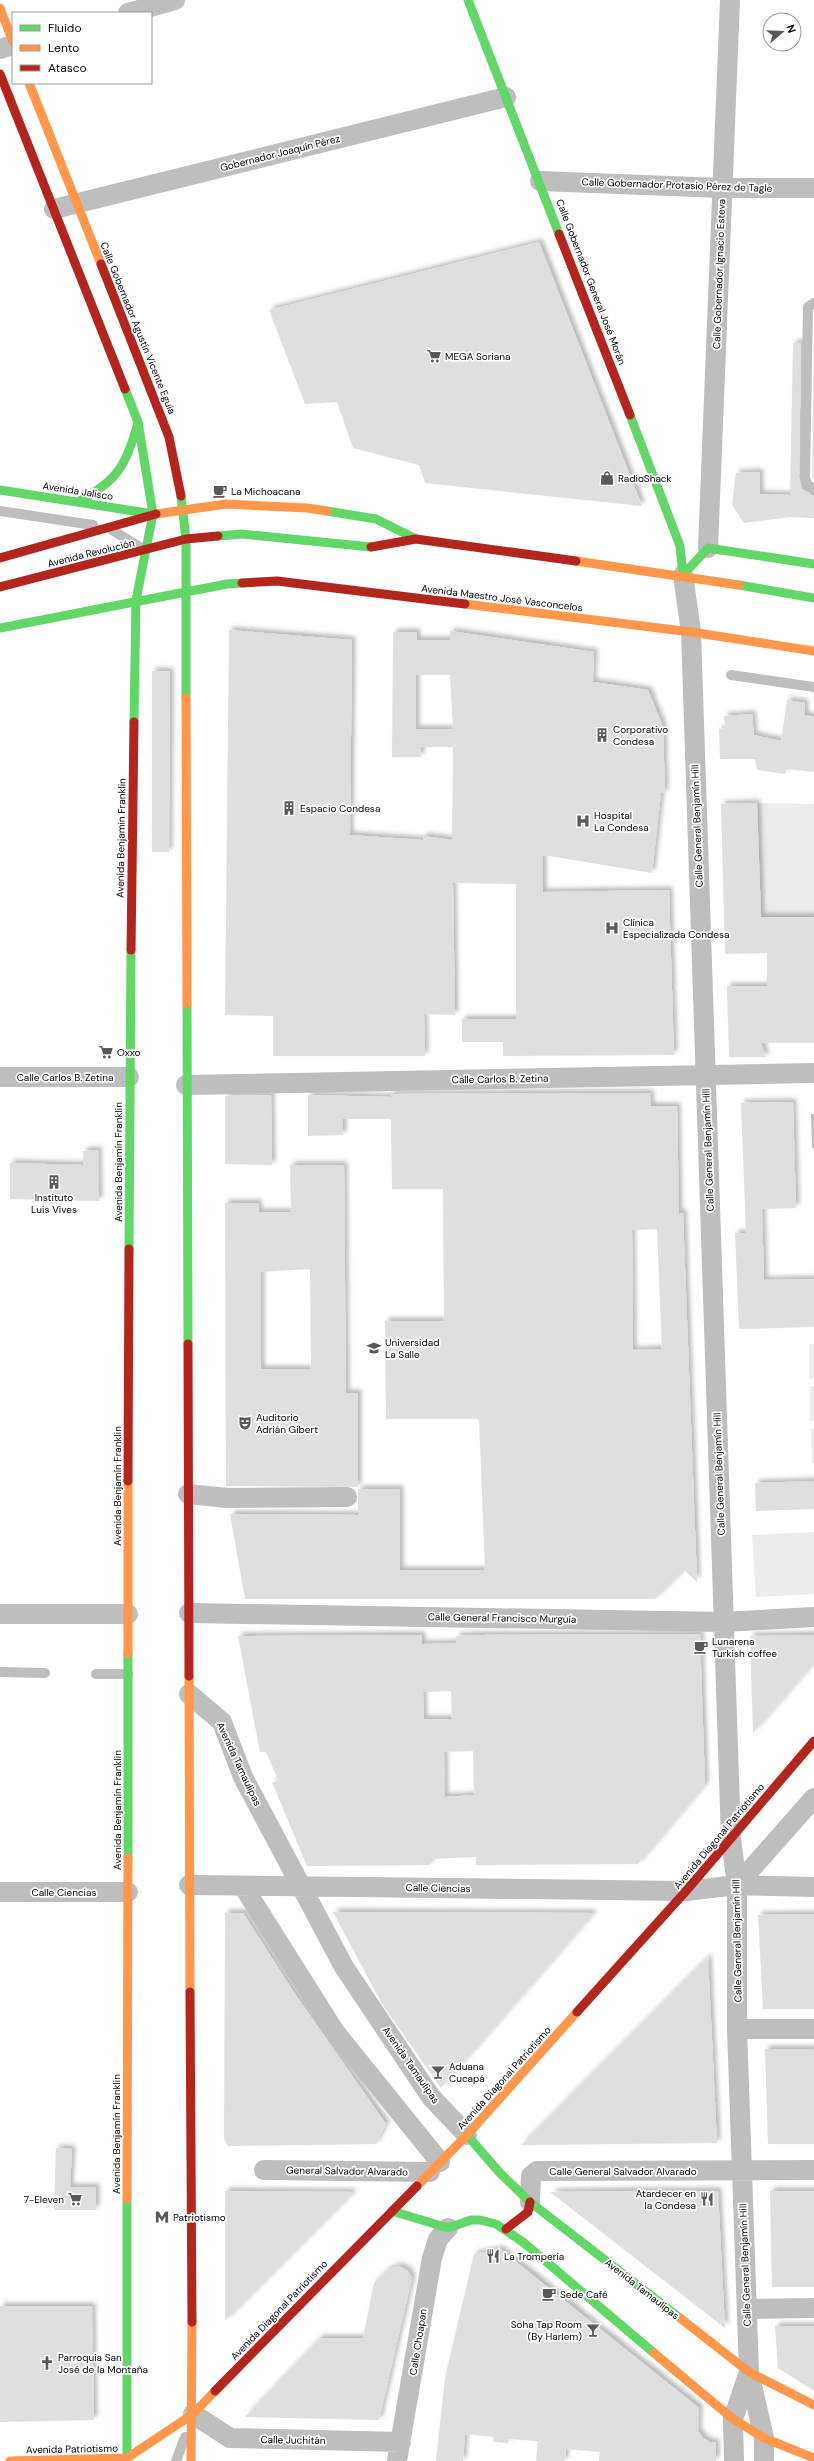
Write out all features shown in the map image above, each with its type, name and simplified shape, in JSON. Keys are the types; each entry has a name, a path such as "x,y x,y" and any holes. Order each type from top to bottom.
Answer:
{"main road":[{"name":"Calle Gobernador General José Morán","path":"468,0 540,181 668,513 680,546 683,575"},
{"path":"0,8 12,40"},
{"path":"0,74 138,422 153,514"},
{"name":"Calle Gobernador Agustín Vicente Eguía","path":"29,84 169,437 184,508 188,591"},
{"path":"78,502 103,488 116,476 124,465 132,449 138,422"},
{"name":"Avenida Jalisco","path":"0,490 153,514"},
{"path":"184,508 226,504 307,508 376,518 416,539"},
{"name":"Avenida Revolución","path":"0,558 109,528 153,514 184,508"},
{"name":"Avenida Benjamín Franklin","path":"127,2460 129,1077 136,600 153,514"},
{"path":"186,539 242,534 373,547 416,539 683,575 814,598"},
{"name":"Avenida Revolución","path":"0,587 186,539"},
{"path":"683,575 708,548 814,564"},
{"name":"Avenida Maestro José Vasconcelos","path":"188,591 255,580 277,581 691,632 814,651"},
{"path":"0,628 136,600 188,591 186,1085 189,1885 193,2414 191,2461"},
{"name":"Avenida Diagonal Patriotismo","path":"193,2414 467,2135 686,1891 814,1740"},
{"name":"Avenida Tamaulipas","path":"467,2135 500,2173 530,2202 749,2372 814,2405"},
{"path":"506,2229 528,2212 530,2202"},
{"path":"392,2211 448,2228 467,2220 496,2222 733,2419 764,2438 814,2458"},
{"name":"Avenida Patriotismo","path":"10,2461 127,2460 193,2414"}],"street":[{"path":"132,12 175,0"},
{"name":"Calle Gobernador Ignacio Esteva","path":"708,548 730,0"},
{"path":"0,48 12,43"},
{"name":"Gobernador Joaquín Pérez","path":"54,209 506,97"},
{"name":"Calle Gobernador Protasio Pérez de Tagle","path":"540,181 722,188 814,188"},
{"name":"Calle General Benjamín Hill","path":"683,575 691,632 730,1839 737,1885 737,2029 749,2372 764,2438 764,2461"},
{"name":"Calle Carlos B. Zetina","path":"186,1085 814,1073"},
{"name":"Calle Carlos B. Zetina","path":"0,1077 129,1077"},
{"path":"188,1494 227,1498 347,1497"},
{"name":"Calle General Francisco Murguía","path":"189,1613 724,1622 814,1618"},
{"path":"0,1614 128,1614"},
{"name":"Avenida Tamaulipas","path":"189,1694 222,1722 243,1777 348,1973 431,2097 467,2135"},
{"path":"737,1885 814,1798"},
{"name":"Calle Ciencias","path":"189,1885 686,1891 737,1885 814,1887"},
{"path":"243,1886 335,2032 435,2167"},
{"name":"Calle Ciencias","path":"0,1892 128,1892"},
{"path":"737,2029 814,2029"},
{"name":"General Salvador Alvarado","path":"264,2170 435,2167"},
{"name":"Calle General Salvador Alvarado","path":"530,2202 531,2176 537,2171 814,2170"},
{"name":"Calle Choapan","path":"399,2452 432,2258 438,2240 448,2228"},
{"path":"747,2309 814,2308"},
{"name":"Calle General Benjamín Hill","path":"734,2461 733,2419 749,2372"},
{"name":"Calle Juchitán","path":"193,2414 230,2438 399,2452"}],"lane":[{"path":"814,303 808,307 811,362 805,477 807,484 814,490"},
{"path":"0,511 109,528 145,550"},
{"path":"731,675 814,688"},
{"path":"0,1672 45,1673"},
{"path":"96,1674 128,1674"},
{"path":"176,2461 193,2414"}],"shaded area":[{"path":"757,803 814,804 814,917 761,917"},
{"path":"811,1114 814,1114 814,1148 812,1148"},
{"path":"809,1344 814,1344 814,1378 809,1379"},
{"path":"810,1386 814,1386 814,1421 810,1421"},
{"path":"811,1429 814,1429 814,1463 812,1463"},
{"path":"814,1532 814,1594 756,1597 752,1535"}],"building":[{"name":"MEGA Soriana","path":"539,242 642,506 425,483 419,465 353,448 337,402 305,404 269,310"},
{"path":"793,343 801,343 799,477 802,489 814,496 814,518 790,517 744,523 732,505 736,473 760,472 760,494 790,495"},
{"path":"814,343 814,481 812,476"},
{"path":"229,630 352,640 350,835 423,840 423,836 452,840 453,747 421,747 421,757 392,757 393,632 417,632 417,640 450,640 450,631 594,652 593,682 648,690 663,727 665,793 661,793 652,873 543,855 543,892 669,890 674,1055 503,1056 503,1042 462,1042 462,1019 516,1019 516,884 453,883 455,1015 424,1014 425,1056 273,1056 273,1016 225,1015","holes":["416,675 450,675 453,729 416,729"]},
{"path":"152,671 170,671 169,852 152,852"},
{"path":"787,700 805,703 805,715 814,717 814,772 786,769 785,774 757,770 755,759 720,759 719,729 725,728 724,716 752,714 754,735 781,741"},
{"path":"757,803 761,917 814,917 814,1043 761,1043 766,1057 729,1057 727,986 767,986 767,953 725,954 721,804"},
{"path":"650,1093 651,1106 677,1106 679,1213 683,1213 697,1582 684,1570 655,1599 245,1599 230,1514 358,1515 358,1489 400,1489 400,1570 485,1570 479,1419 386,1419 385,1321 444,1321 443,1189 392,1189 391,1119 343,1119 343,1135 308,1136 308,1095 391,1097 391,1094","holes":["657,1229 662,1349 633,1350 632,1230"]},
{"path":"271,1095 272,1165 225,1164 225,1096"},
{"path":"793,1102 796,1208 762,1209 764,1280 814,1279 814,1327 739,1329 735,1233 746,1233 741,1103"},
{"name":"Instituto Luis Vives","path":"98,1150 99,1201 10,1199 10,1163 83,1165 83,1151"},
{"path":"290,1165 344,1165 346,1393 358,1393 358,1487 226,1486 225,1203 258,1203 259,1212 291,1212","holes":["310,1269 311,1369 261,1369 261,1272"]},
{"path":"814,1481 814,1509 756,1511 755,1483"},
{"path":"700,1634 705,1785 638,1864 476,1865 476,1857 430,1859 430,1865 307,1866 272,1782 279,1782 266,1752 260,1752 238,1636 422,1635 422,1644 457,1643 456,1636","holes":["451,1691 452,1719 424,1719 423,1692","473,1751 474,1795 445,1797 444,1752"]},
{"path":"814,1635 814,1663 753,1733 750,1636"},
{"path":"333,1912 594,1913 441,2088 382,2004"},
{"path":"225,1913 243,1913 295,1994 386,2124 376,2144 228,2146 224,2139"},
{"path":"814,1914 814,2009 763,2009 758,1915"},
{"path":"708,1957 717,2143 521,2145 673,1992"},
{"path":"765,2049 814,2049 814,2144 768,2144"},
{"name":"7-Eleven","path":"56,2148 72,2149 70,2187 96,2187 96,2210 54,2210"},
{"path":"225,2191 354,2192 225,2321"},
{"path":"624,2191 718,2191 725,2328 550,2192"},
{"path":"770,2191 814,2191 814,2287 772,2287"},
{"path":"500,2249 699,2408 698,2431 703,2438 710,2442 716,2442 716,2461 599,2461 600,2452 566,2449 565,2461 536,2461 538,2441 509,2439 508,2443 493,2442 494,2437 465,2434 463,2461 436,2461 445,2378 474,2254"},
{"path":"399,2266 408,2271 412,2278 379,2420 245,2417 320,2338 363,2338 374,2283 388,2270"},
{"name":"Parroquia San José de la Montaña","path":"0,2306 92,2306 94,2420 0,2422"},
{"path":"775,2326 814,2326 814,2391 778,2368"}],"traffic: fast":[{"path":"468,0 559,234"},
{"path":"125,389 138,422 153,514 136,600 134,722"},
{"path":"630,415 680,546 683,575"},
{"path":"78,502 102,487 118,470 129,450 138,422"},
{"path":"0,490 153,514"},
{"path":"181,496 186,539 186,698"},
{"path":"327,511 376,519 416,539"},
{"path":"218,536 242,534 371,547"},
{"path":"683,575 708,548 814,564"},
{"path":"0,628 227,584 242,583"},
{"path":"739,585 814,598"},
{"path":"129,1249 131,950"},
{"path":"187,1004 188,1344"},
{"path":"128,1654 128,1858"},
{"path":"467,2135 500,2173 530,2202 680,2318"},
{"path":"127,2199 127,2461"},
{"path":"392,2211 448,2228 471,2220 480,2220 496,2224 523,2242 654,2353"}],"traffic: slow":[{"path":"0,8 12,39"},
{"path":"29,84 101,264"},
{"path":"156,514 226,504 307,508 327,511"},
{"path":"576,561 739,585"},
{"path":"465,604 691,632 814,651"},
{"path":"186,698 187,1004"},
{"path":"128,1481 128,1654"},
{"path":"189,1676 190,1992"},
{"path":"127,2199 128,1858"},
{"path":"417,2186 467,2135 577,2012"},
{"path":"680,2318 749,2372 814,2405"},
{"path":"191,2461 192,2322"},
{"path":"654,2353 733,2419 764,2438 814,2458"},
{"path":"10,2461 127,2458 193,2414 215,2391"}],"traffic: jam":[{"path":"0,74 125,389"},
{"path":"559,234 630,415"},
{"path":"101,264 169,437 181,496"},
{"path":"0,558 156,514"},
{"path":"0,587 186,539 218,536"},
{"path":"371,547 416,539 576,561"},
{"path":"242,583 277,581 465,604"},
{"path":"131,950 134,722"},
{"path":"128,1481 129,1249"},
{"path":"188,1344 189,1676"},
{"path":"577,2012 686,1891 814,1741"},
{"path":"190,1992 192,2322"},
{"path":"215,2391 417,2186"},
{"path":"506,2229 528,2212 530,2202"}],"place":[{"name":"MEGA Soriana","path":"434,356"},
{"name":"RadioShack","path":"607,478"},
{"name":"La Michoacana","path":"220,491"},
{"name":"Corporativo Condesa","path":"602,735"},
{"name":"Espacio Condesa","path":"289,808"},
{"name":"Hospital La Condesa","path":"583,821"},
{"name":"Clínica Especializada Condesa","path":"612,928"},
{"name":"Oxxo","path":"106,1052"},
{"name":"Instituto Luis Vives","path":"54,1182"},
{"name":"Universidad La Salle","path":"374,1348"},
{"name":"Auditorio Adrián Gibert","path":"245,1423"},
{"name":"Lunarena Turkish coffee","path":"701,1647"},
{"name":"Aduana Cucapá","path":"438,2072"},
{"name":"7-Eleven","path":"75,2199"},
{"name":"Atardecer en la Condesa","path":"707,2199"},
{"name":"Patriotismo","path":"162,2217"},
{"name":"La Trompería","path":"493,2256"},
{"name":"Sede Café","path":"549,2294"},
{"name":"Soha Tap Room (By Harlem)","path":"593,2330"},
{"name":"Parroquia San José de la Montaña","path":"47,2363"}]}
